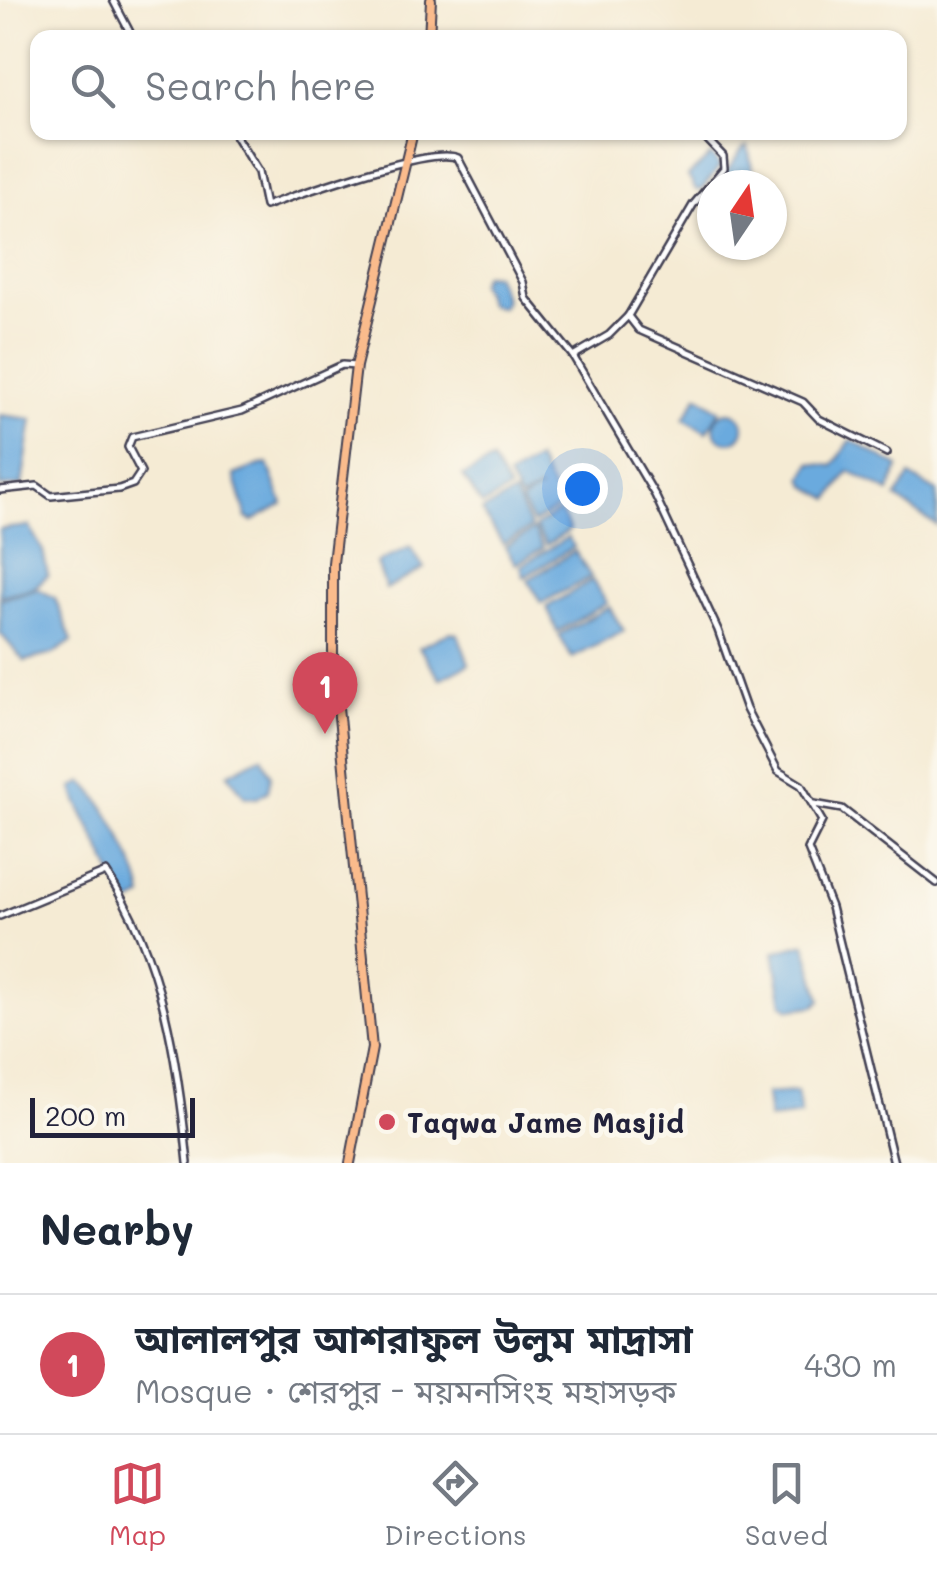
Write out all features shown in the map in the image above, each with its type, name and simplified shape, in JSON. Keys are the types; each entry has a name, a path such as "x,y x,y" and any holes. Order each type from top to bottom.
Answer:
{"main road":[{"path":"429,30 431,0"},
{"path":"350,1163 372,1048 330,618 356,366 410,140"}],"street":[{"path":"113,0 130,30"},
{"path":"238,140 258,172 266,206 402,164 439,155 458,158 523,282 526,298 574,356 655,495 718,630 746,708 778,770 801,785 822,821 808,848 831,907 894,1163"},
{"path":"574,356 610,334 628,316 693,205 724,168 726,161 707,140"},
{"path":"628,316 639,330 803,402 819,418 888,454"},
{"path":"0,490 36,486 51,496 133,484 142,472 128,448 132,437 222,417 342,364 356,366"},
{"path":"814,804 842,809 937,883"},
{"path":"0,916 106,872 161,992 182,1085 188,1163"}],"water":[{"path":"748,146 752,170 728,170"},
{"path":"711,155 720,166 717,170 697,170 697,190 688,176"},
{"path":"484,274 495,275 505,299 502,307 489,305 479,283"},
{"path":"698,395 720,410 707,432 684,419"},
{"path":"729,412 743,421 744,427 735,441 729,442 715,433 714,427 723,413"},
{"path":"0,415 32,419 22,485 0,487"},
{"path":"851,440 899,467 889,492 849,471 830,499 807,486 803,478 811,463 833,466"},
{"path":"537,460 561,506 533,523 521,502 541,488 520,499 508,477"},
{"path":"492,461 509,490 482,505 463,476"},
{"path":"268,464 283,504 253,521 247,518 234,475"},
{"path":"910,476 937,492 937,526 896,498"},
{"path":"514,494 531,528 503,544 482,511"},
{"path":"560,511 570,530 546,545 535,527"},
{"path":"29,526 43,551 48,575 34,588 0,596 0,529"},
{"path":"534,530 543,548 516,564 505,547"},
{"path":"568,537 574,547 524,577 521,566"},
{"path":"410,547 424,568 386,589 377,563"},
{"path":"575,551 591,577 541,603 528,580"},
{"path":"592,580 607,603 557,632 547,607"},
{"path":"38,589 55,598 72,641 53,654 24,661 0,633 0,599"},
{"path":"609,607 624,631 572,658 559,635"},
{"path":"451,632 458,634 469,664 440,679 419,647"},
{"path":"262,756 271,775 268,791 257,798 245,797 228,774"},
{"path":"83,782 111,819 135,870 143,897 128,905 77,801 73,788"},
{"path":"805,943 821,1000 815,1006 790,1009 783,1004 774,952"},
{"path":"797,1092 801,1115 769,1119 766,1094"}],"place":[{"name":"আলালপুর আশরাফুল উলুম মাদ্রাসা","path":"325,734"},
{"name":"Taqwa Jame Masjid","path":"387,1122"}]}
